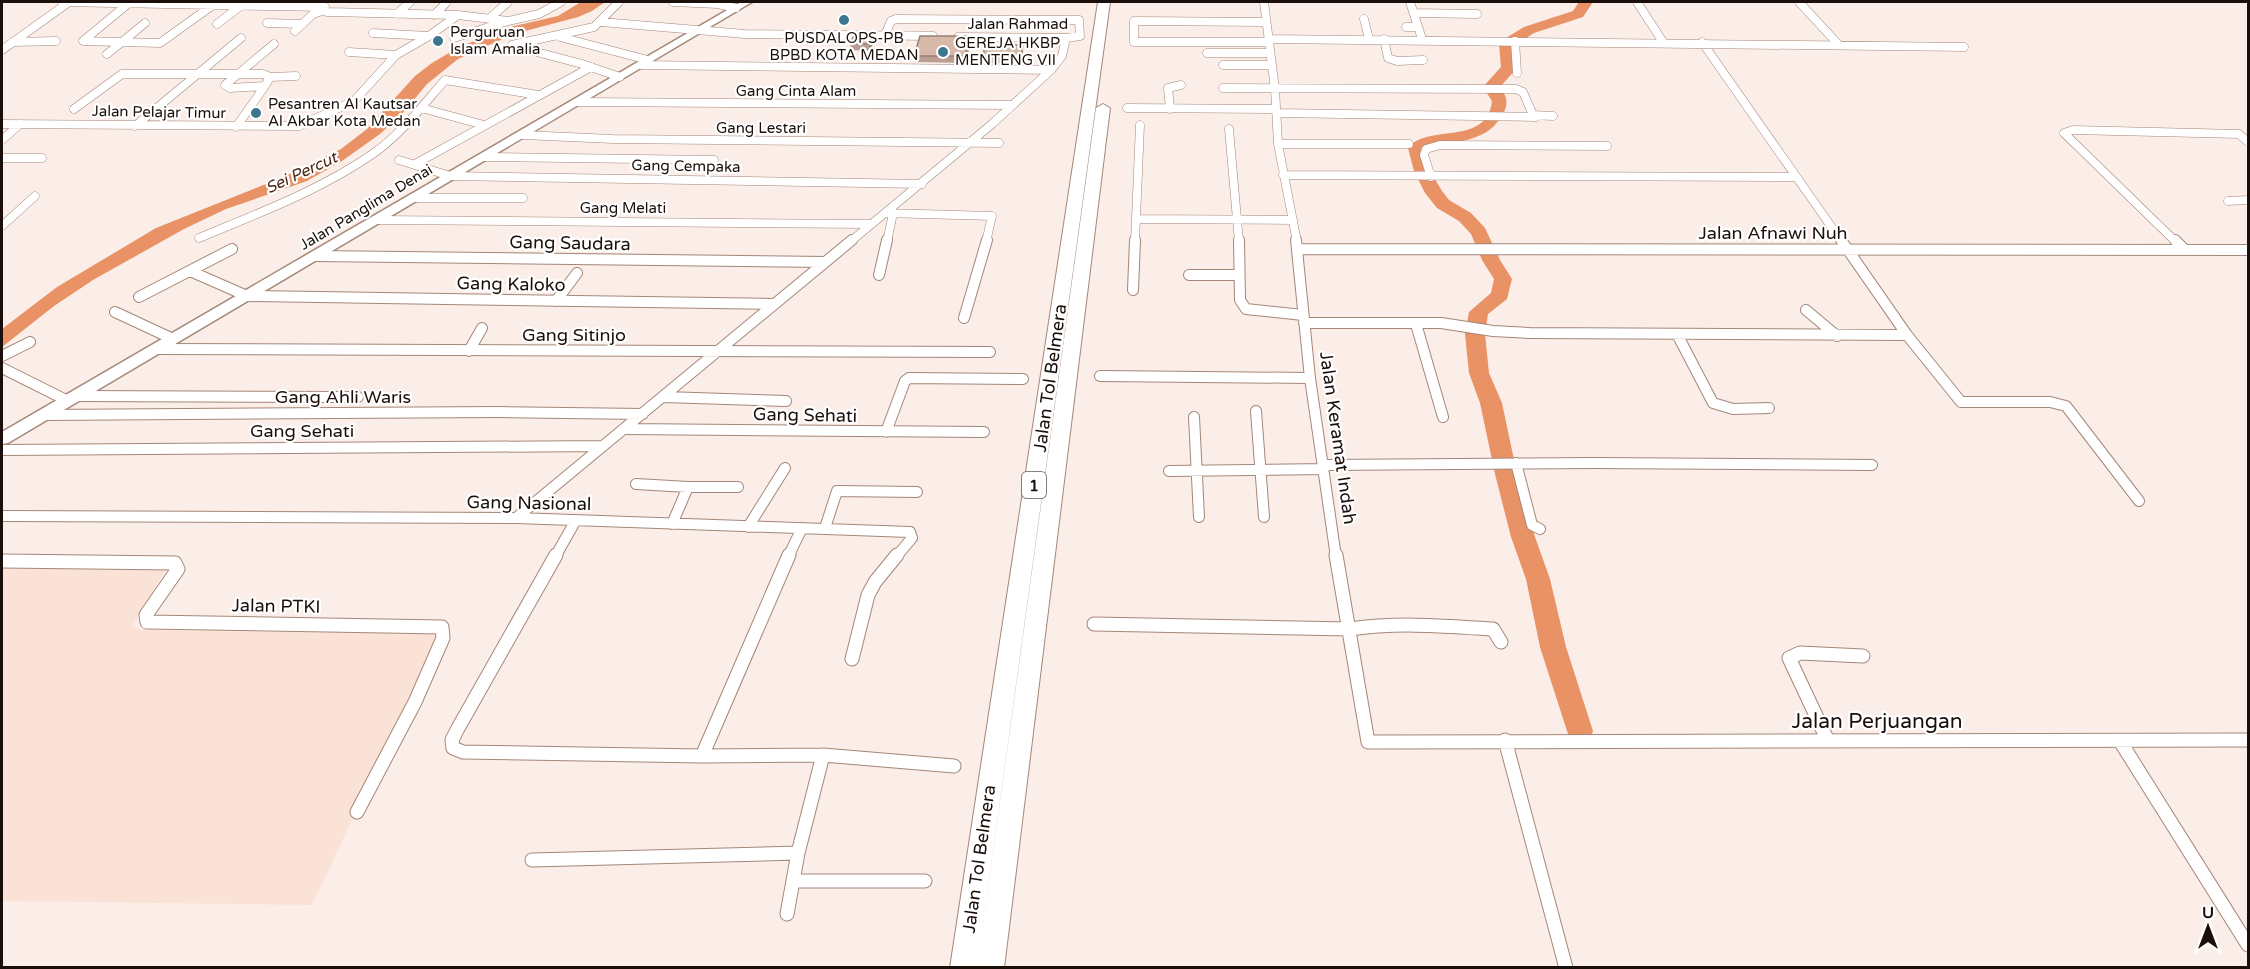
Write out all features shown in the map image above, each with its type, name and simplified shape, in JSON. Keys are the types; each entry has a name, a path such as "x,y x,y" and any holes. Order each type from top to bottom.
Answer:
{"highway":[{"name":"Jalan Tol Belmera","path":"963,968 1104,2"},
{"name":"Jalan Tol Belmera","path":"990,968 1117,2"}],"main road":[{"name":"Jalan Panglima Denai","path":"2,439 741,5"}],"street":[{"path":"62,2 279,4 397,14 458,15 508,21"},
{"path":"2,50 69,2"},
{"path":"397,14 410,2"},
{"path":"490,18 508,2"},
{"path":"454,38 539,14 561,2"},
{"path":"619,2 601,22 588,28 512,45 620,77"},
{"path":"673,2 741,5"},
{"name":"Jalan Keramat Indah","path":"1264,2 1275,89 1278,144 1298,249 1310,378 1330,521 1368,741 1505,740"},
{"path":"1410,2 1422,39"},
{"path":"1637,2 1663,42"},
{"path":"1799,2 1838,44"},
{"path":"129,3 83,41 160,43 209,4"},
{"path":"217,24 244,3"},
{"path":"434,15 446,3"},
{"path":"295,31 313,14 326,8"},
{"path":"1414,13 1477,14"},
{"name":"Jalan Pelajar Timur","path":"2,124 290,127 318,119 357,98 396,55 429,36 458,15"},
{"name":"Jalan Rahmad","path":"885,36 891,21 896,19 1079,20 1081,28 1080,36 1066,38 948,36"},
{"path":"1364,19 1369,39"},
{"path":"1266,22 1136,21 1134,42 1422,39 1964,47"},
{"path":"601,22 697,31 937,36"},
{"path":"107,54 145,23"},
{"path":"267,23 303,24"},
{"path":"1406,27 1418,27"},
{"path":"373,33 429,36"},
{"path":"557,36 645,63 1051,70"},
{"path":"135,126 241,38"},
{"path":"516,518 626,429 716,351 870,224 889,213 1013,105 1051,70 1062,56 1066,38"},
{"path":"1384,39 1388,58 1423,60"},
{"path":"1514,40 1517,74"},
{"path":"12,42 56,41"},
{"path":"1702,42 1907,335 1961,402 2050,402 2066,406 2139,501"},
{"path":"265,86 226,87 226,84 274,44"},
{"path":"349,52 396,55"},
{"path":"1207,53 1270,53"},
{"path":"1222,65 1272,65"},
{"path":"415,164 591,67"},
{"path":"75,109 122,74 296,76"},
{"path":"236,127 270,77"},
{"path":"199,238 275,207 322,184 383,146 445,80 538,95"},
{"path":"1170,109 1168,88 1181,85"},
{"path":"1223,88 1520,90 1531,114 1536,117"},
{"name":"Gang Cinta Alam","path":"578,102 1013,105"},
{"path":"421,108 484,125"},
{"path":"1127,108 1503,117 1553,116"},
{"path":"2,140 20,124"},
{"path":"1133,290 1140,125"},
{"path":"1229,129 1238,218 1239,300 1246,309 1304,319 1441,323 1485,330 1529,333 1907,335"},
{"path":"2185,250 2064,133 2073,130 2239,134 2248,142"},
{"name":"Gang Lestari","path":"523,135 613,140 999,143"},
{"path":"1278,144 1409,144"},
{"path":"1430,177 1424,155 1426,149 1440,145 1606,146"},
{"path":"484,157 714,160"},
{"path":"2,158 42,158"},
{"name":"Gang Cempaka","path":"399,160 450,176 922,184"},
{"path":"1284,175 1795,177"},
{"path":"2,226 35,196"},
{"path":"413,198 523,198"},
{"path":"2228,201 2248,200"},
{"path":"879,275 889,213"},
{"path":"889,213 992,217 964,318"},
{"path":"1137,219 1293,220"},
{"name":"Gang Melati","path":"376,220 870,224"},
{"path":"139,297 231,249"},
{"name":"Jalan Afnawi Nuh","path":"1298,249 2248,250"},
{"name":"Gang Saudara","path":"315,256 825,262"},
{"path":"190,271 247,296"},
{"path":"556,301 577,273"},
{"path":"1189,275 1239,275"},
{"name":"Gang Kaloko","path":"247,296 774,304"},
{"path":"1806,310 1837,336"},
{"path":"115,312 173,339"},
{"path":"1416,324 1443,417"},
{"path":"469,351 482,328"},
{"path":"1677,334 1713,404 1721,408 1769,408"},
{"path":"2,356 30,342"},
{"name":"Gang Sitinjo","path":"158,349 990,352"},
{"path":"2,368 72,399 358,397"},
{"path":"1101,376 1310,378"},
{"path":"886,432 905,381 909,378 1023,379"},
{"path":"664,397 786,401"},
{"path":"1256,411 1264,517"},
{"name":"Gang Ahli Waris","path":"44,415 498,412 644,414"},
{"path":"1194,417 1199,517"},
{"name":"Gang Sehati","path":"626,429 984,432"},
{"name":"Gang Sehati","path":"2,450 603,446"},
{"path":"1169,471 1496,464 1872,465"},
{"path":"1514,464 1532,525 1540,529"},
{"path":"748,527 785,468"},
{"path":"636,484 738,487"},
{"path":"672,524 688,487"},
{"path":"825,528 837,491 917,492"},
{"name":"Gang Nasional","path":"2,516 516,518 748,527 904,530 912,533 912,538 875,582 868,595 852,659"},
{"path":"576,520 457,730 452,740 453,748 463,752 702,756 823,755 954,766"},
{"path":"702,756 770,596 802,528"},
{"name":"Jalan PTKI","path":"2,561 175,564 178,569 146,615 147,622 442,627 443,638 415,702 357,812"},
{"path":"1094,624 1350,629 1377,625 1488,627 1497,633 1501,642"},
{"path":"1827,739 1789,658 1800,653 1863,656"},
{"path":"1505,740 1566,968"},
{"name":"Jalan Perjuangan","path":"1505,740 2248,740"},
{"path":"2120,741 2248,945"},
{"path":"787,914 798,853 823,755"},
{"path":"531,860 798,853"},
{"path":"794,881 925,881"}],"shaded area":[{"path":"2,565 168,566 133,625 141,630 440,634 312,905 2,901"}],"water":[{"name":"Sei Percut","path":"581,2 605,2 578,17 514,34 458,59 427,84 402,114 380,134 342,161 307,181 226,209 184,229 93,280 54,306 2,347 2,329 57,287 156,228 281,178 341,149 367,129 415,76 432,63 459,47 510,27 558,16"}],"building":[{"path":"854,35 873,35 869,44 850,44"},
{"path":"920,36 970,36 965,56 914,56"},
{"path":"985,45 1023,45 1021,57 983,56"}],"waterway":[{"path":"1580,731 1553,647 1538,579 1523,537 1506,474 1491,403 1479,373 1475,334 1479,312 1500,295 1503,279 1491,260 1479,232 1465,217 1443,204 1434,193 1422,171 1416,148 1471,134 1490,122 1499,107 1498,95 1491,87 1509,68 1506,44 1529,30 1578,14 1586,2"}],"place":[{"name":"PUSDALOPS-PB BPBD KOTA MEDAN","path":"844,20"},
{"name":"Perguruan Islam Amalia","path":"438,41"},
{"name":"GEREJA HKBP MENTENG VII","path":"943,52"},
{"name":"Pesantren Al Kautsar Al Akbar Kota Medan","path":"256,113"}]}
